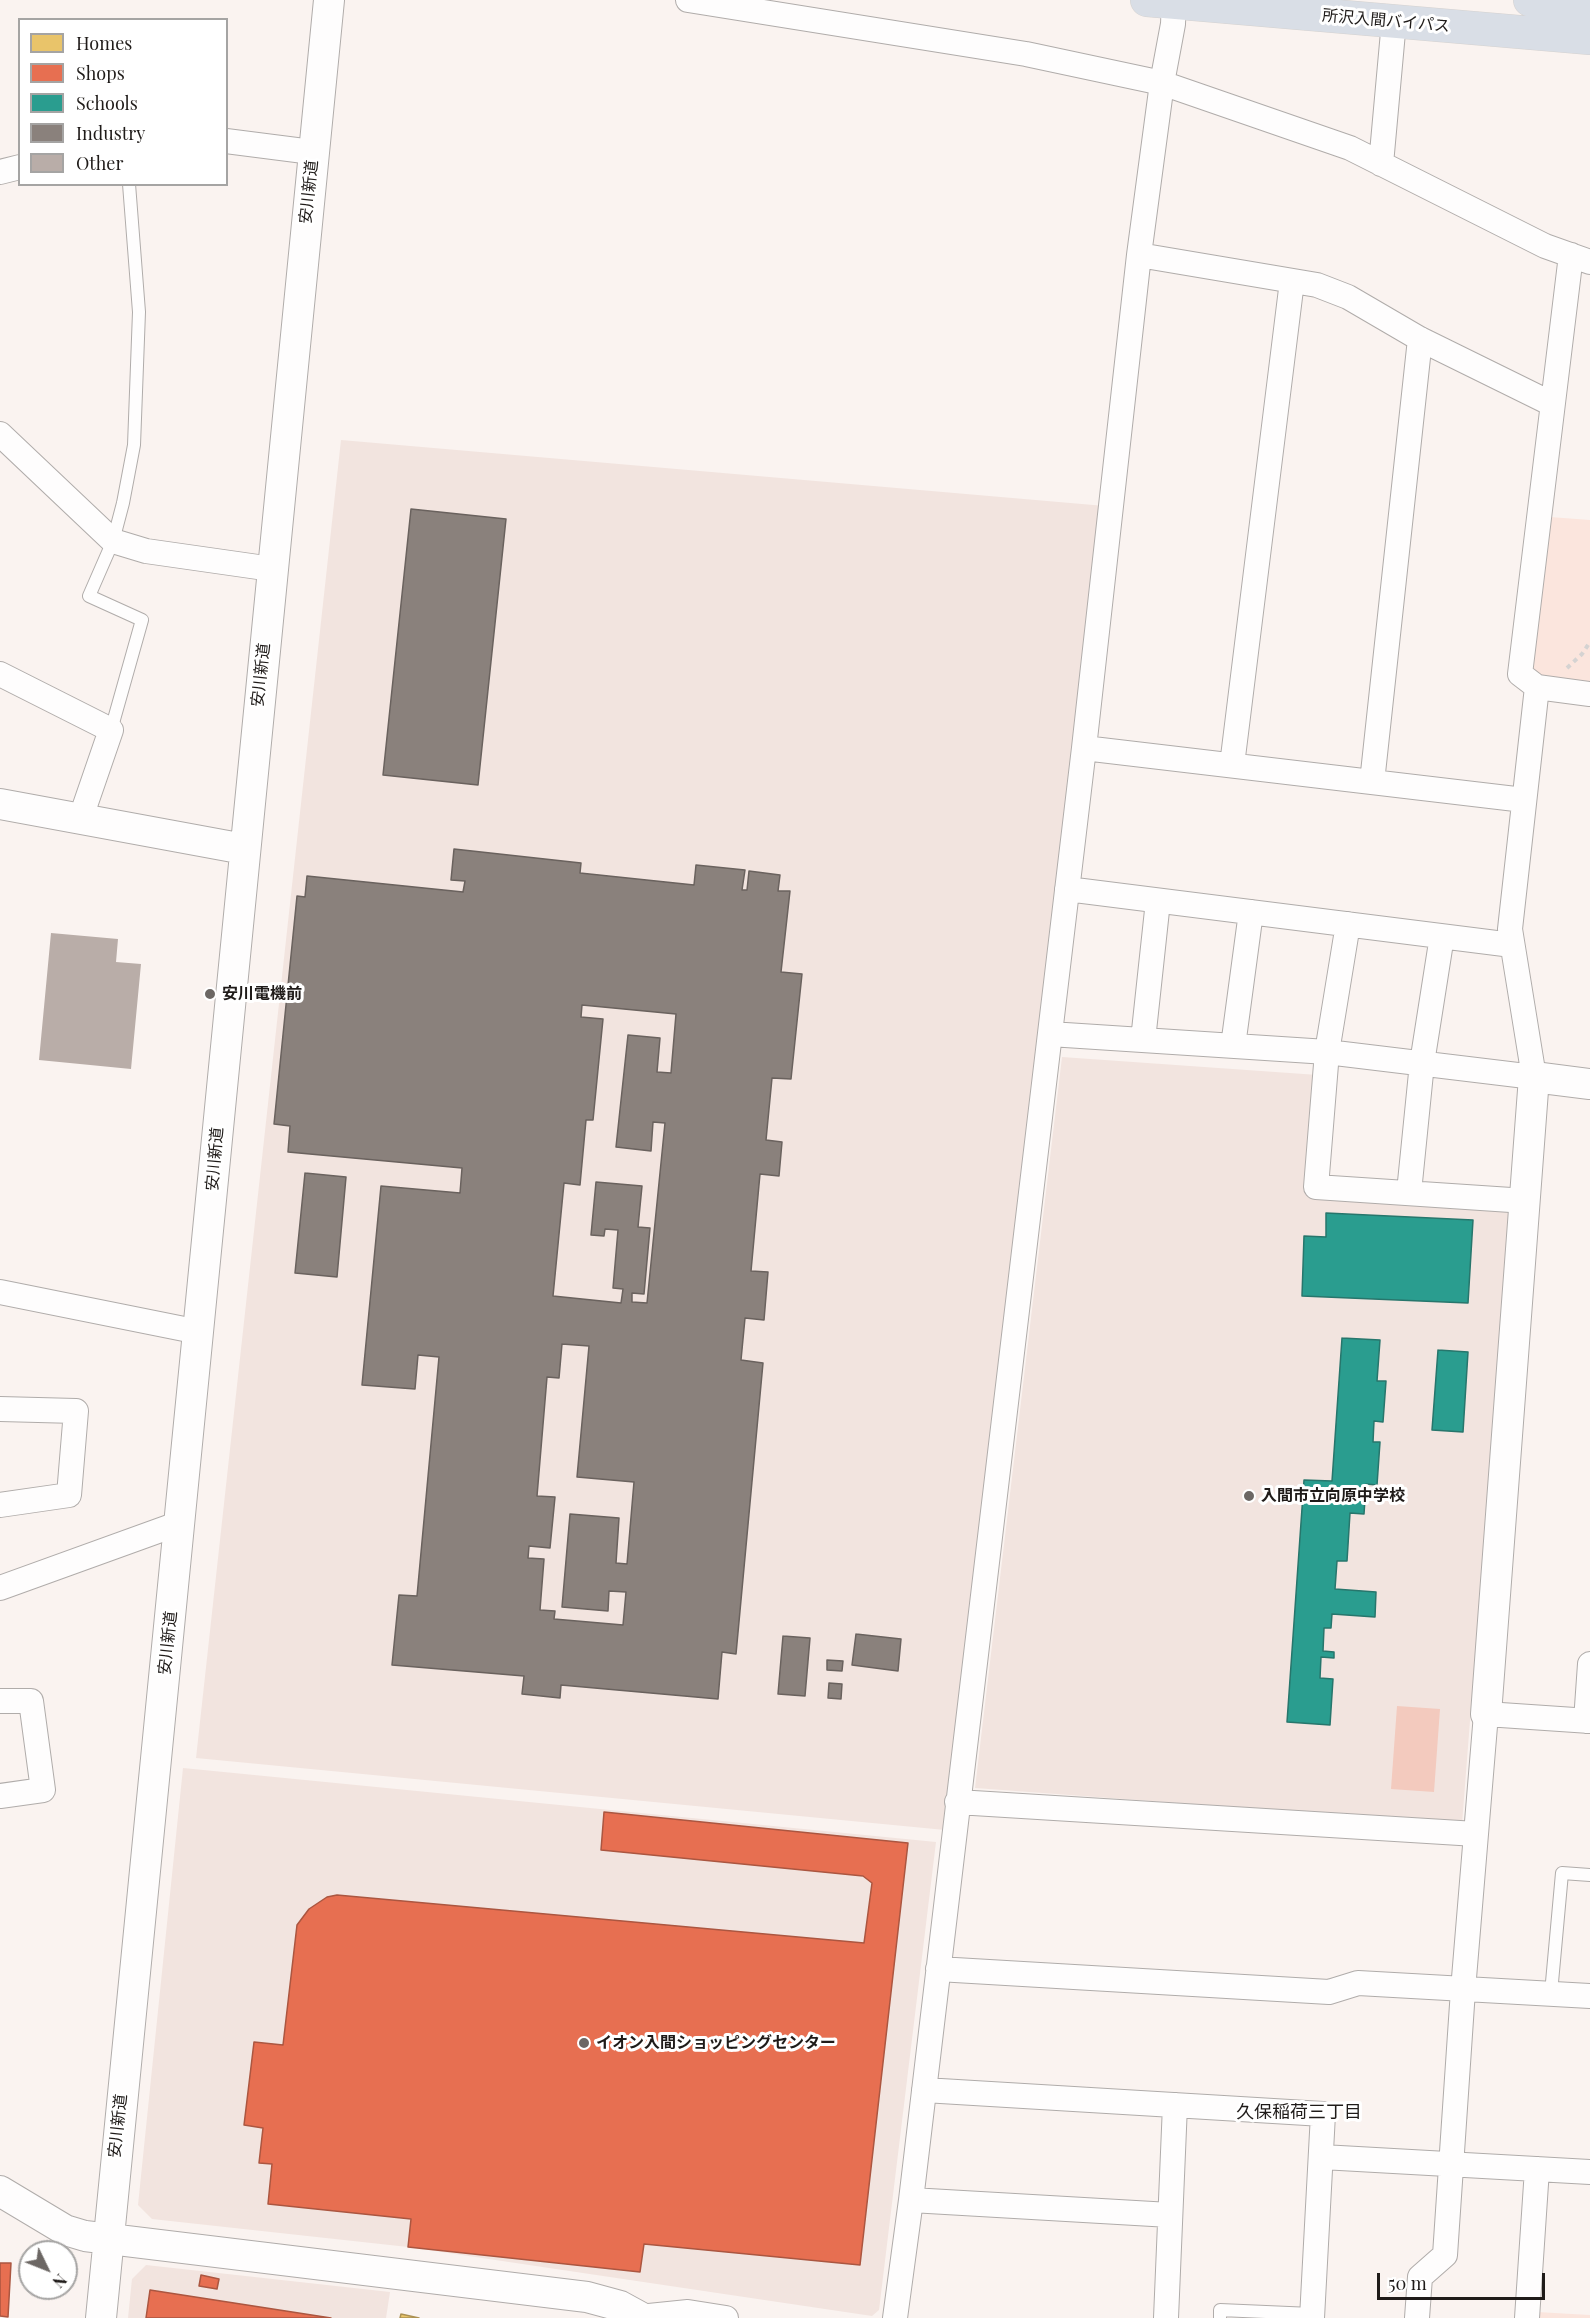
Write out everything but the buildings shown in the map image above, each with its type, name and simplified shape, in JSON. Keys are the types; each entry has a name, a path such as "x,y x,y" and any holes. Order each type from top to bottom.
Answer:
{"highway":[{"path":"1530,0 1590,6"},
{"name":"所沢入間バイパス","path":"1165,1 1590,38"}],"street":[{"name":"安川新道","path":"100,2318 199,1332 312,152 329,0"},
{"path":"688,0 1026,54 1162,83 1350,148 1545,246 1581,259 1552,404 1520,674 1541,687 1590,694"},
{"path":"895,2318 1050,1035 1140,255 1162,83 1173,24 1165,1"},
{"path":"1381,164 1394,21"},
{"path":"228,141 312,152"},
{"path":"0,172 18,168"},
{"path":"1140,255 1317,285 1348,297 1420,339 1552,404"},
{"path":"1232,765 1292,281"},
{"path":"1372,782 1420,339"},
{"path":"0,434 113,541 146,551 272,569"},
{"path":"0,674 111,730 80,820"},
{"path":"1417,2318 1420,2277 1445,2255 1463,1990 1526,1201 1534,1077 1510,929 1524,800 1541,687"},
{"path":"1084,748 1524,800"},
{"path":"0,804 244,849"},
{"path":"1067,889 1512,945"},
{"path":"1143,1041 1158,901"},
{"path":"1233,1046 1251,912"},
{"path":"1348,924 1327,1052 1316,1187 1526,1201"},
{"path":"1409,1192 1422,1064 1442,936"},
{"path":"1050,1035 1327,1052 1590,1084"},
{"path":"0,1292 199,1332"},
{"path":"0,1409 76,1411 69,1495 0,1505"},
{"path":"0,1588 180,1523"},
{"path":"1486,1714 1588,1721 1590,1664"},
{"path":"0,1701 31,1701 43,1790 0,1796"},
{"path":"957,1802 1476,1834"},
{"path":"938,1969 1329,1992 1358,1983 1590,1996"},
{"path":"924,2090 1323,2114 1312,2316"},
{"path":"1166,2318 1176,2105"},
{"path":"1322,2157 1590,2172"},
{"path":"1527,2318 1537,2169"},
{"path":"0,2191 65,2230 107,2240 587,2297 620,2306 640,2317 688,2312 726,2318"},
{"path":"911,2200 1170,2215"}],"lane":[{"path":"111,730 142,620 89,596 113,541 134,445 139,312 129,186"},
{"path":"1551,1993 1562,1873 1590,1875"},
{"path":"1220,2318 1220,2310 1312,2316"}],"path":[{"path":"1541,687 1581,654 1590,642"}],"shaded area":[{"path":"341,440 1105,506 945,1830 196,1758"},
{"path":"1550,517 1590,520 1590,685 1542,679 1532,671"},
{"name":"入間市立向原中学校","path":"1062,1057 1318,1075 1310,1192 1510,1205 1462,1824 975,1788"},
{"path":"1397,1706 1440,1709 1434,1792 1391,1789"},
{"name":"イオン入間ショッピングセンター","path":"183,1768 936,1842 879,2310 872,2316 408,2247 152,2219 138,2205"},
{"path":"146,2265 390,2292 386,2318 128,2318 132,2279"},
{"path":"1537,2312 1590,2315 1590,2318 1537,2318"}],"place":[{"name":"安川電機前","path":"210,994"},
{"name":"入間市立向原中学校","path":"1249,1496"},
{"name":"イオン入間ショッピングセンター","path":"584,2043"}],"district":[{"name":"久保稲荷三丁目","path":"1299,2112"}]}
